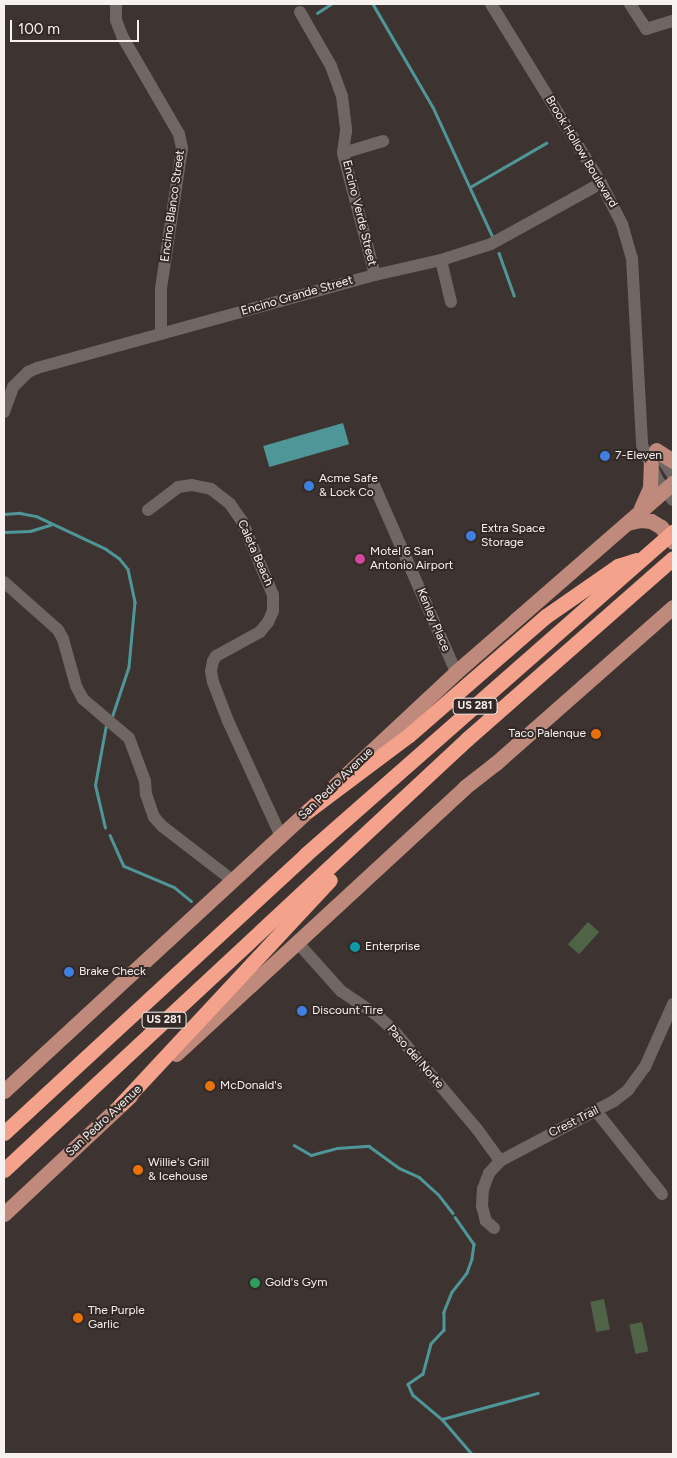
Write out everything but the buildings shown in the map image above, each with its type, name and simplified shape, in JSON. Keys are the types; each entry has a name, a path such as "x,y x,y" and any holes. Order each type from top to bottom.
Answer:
{"highway":[{"name":"US 281","path":"4,1132 305,855 673,532"},
{"path":"309,810 409,735 546,616 618,566 649,552"},
{"name":"US 281","path":"4,1170 467,738 670,560"},
{"path":"121,1104 305,906 380,833 467,738"}],"main road":[{"path":"673,460 653,457 650,488 631,519 651,521 661,527 673,542"},
{"name":"San Pedro Avenue","path":"4,1091 456,672 631,519 671,491"},
{"name":"San Pedro Avenue","path":"4,1214 465,787 496,763 673,607"}],"street":[{"name":"Encino Blanco Street","path":"116,4 116,20 122,36 179,134 182,148 161,290 161,334"},
{"name":"Brook Hollow Boulevard","path":"491,4 601,183 622,224 632,258 639,406 643,432 653,457 671,491"},
{"path":"630,4 646,29 673,21"},
{"name":"Encino Verde Street","path":"300,12 331,66 339,85 346,132 344,153 375,275"},
{"path":"344,153 383,141"},
{"name":"Encino Grande Street","path":"4,412 13,387 28,372 375,275 441,260 491,244 601,183"},
{"path":"441,260 451,302"},
{"name":"Brook Hollow Boulevard","path":"653,457 673,475"},
{"name":"Caleta Beach","path":"148,510 178,487 192,485 211,488 230,504 242,521 273,595 273,611 268,622 260,632 216,656 211,671 213,682 228,721 281,836"},
{"name":"Kenley Place","path":"374,485 456,672"},
{"path":"4,582 58,630 64,640 76,686 84,698 129,738 142,773 154,817 162,826 232,880"},
{"name":"Paso del Norte","path":"297,942 341,990 378,1016 395,1032 477,1129 500,1161"},
{"name":"Crest Trail","path":"494,1228 486,1221 482,1206 482,1195 486,1180 500,1161 621,1096 640,1075 673,1004"},
{"path":"596,1111 662,1194"}],"green space":[{"path":"588,922 599,932 579,954 568,944"},
{"path":"604,1299 610,1329 596,1332 590,1302"},
{"path":"642,1322 648,1351 636,1354 629,1325"}],"water":[{"path":"343,423 349,444 269,467 263,446"}],"waterway":[{"path":"317,13 331,4"},
{"path":"373,4 433,107 492,235"},
{"path":"470,187 546,143"},
{"path":"499,253 514,295"},
{"path":"4,514 20,513 36,516 106,549 119,558 128,569 135,602 129,667 113,715"},
{"path":"4,532 30,531 50,525"},
{"path":"105,828 95,785 106,725"},
{"path":"110,835 124,866 174,887 191,901"},
{"path":"294,1145 311,1155 337,1148 369,1146 399,1168 419,1177 438,1194 453,1213"},
{"path":"455,1217 474,1244 472,1259 467,1273 452,1292 444,1312 444,1330 431,1344 423,1374 408,1384 413,1395 442,1419 472,1454"},
{"path":"442,1419 538,1393"}],"place":[{"name":"7-Eleven","path":"605,456"},
{"name":"Acme Safe & Lock Co","path":"309,486"},
{"name":"Extra Space Storage","path":"471,536"},
{"name":"Motel 6 San Antonio Airport","path":"360,559"},
{"name":"Taco Palenque","path":"596,734"},
{"name":"Enterprise","path":"355,947"},
{"name":"Brake Check","path":"69,972"},
{"name":"Discount Tire","path":"302,1011"},
{"name":"McDonald's","path":"210,1086"},
{"name":"Willie's Grill & Icehouse","path":"138,1170"},
{"name":"Gold's Gym","path":"255,1283"},
{"name":"The Purple Garlic","path":"78,1318"}]}
